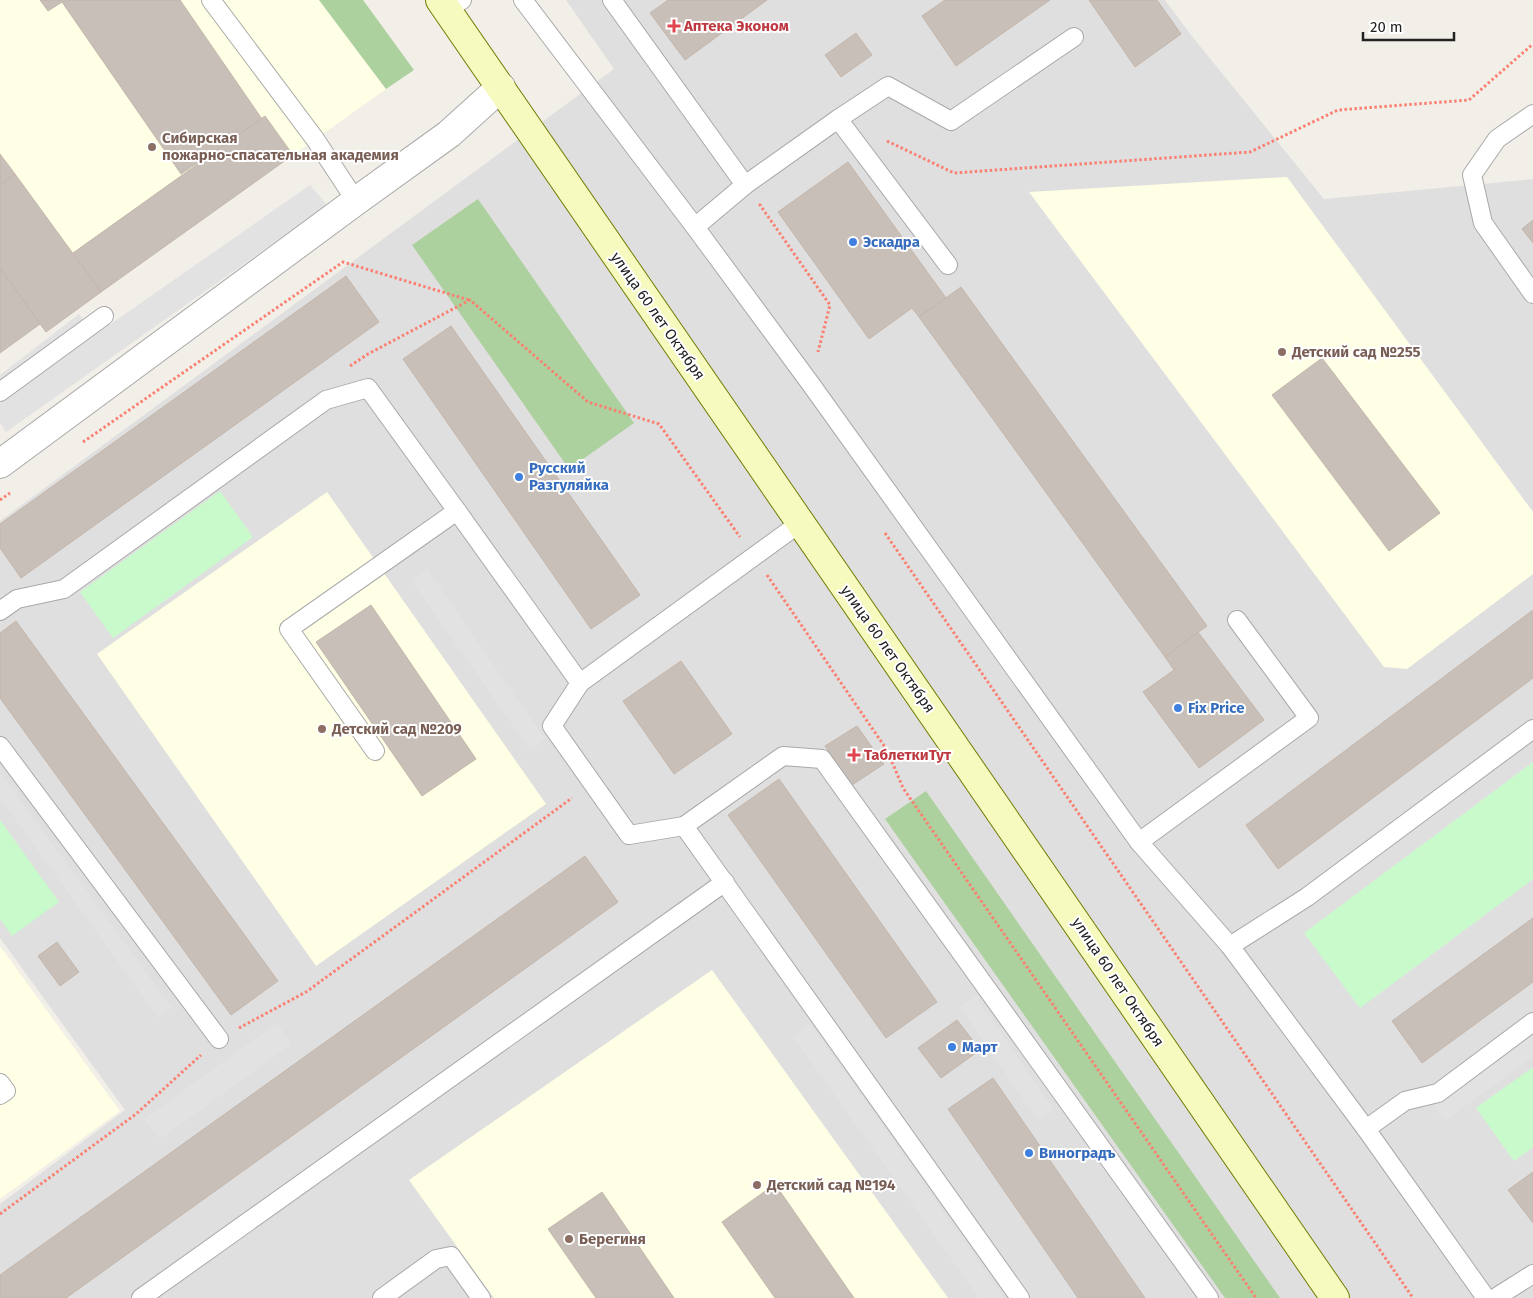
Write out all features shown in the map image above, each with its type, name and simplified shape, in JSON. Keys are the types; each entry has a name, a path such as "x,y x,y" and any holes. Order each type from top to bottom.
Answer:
{"main road":[{"name":"улица 60 лет Октября","path":"450,4 501,87 1335,1298"}],"street":[{"path":"2,460 449,134 501,87"}],"lane":[{"path":"211,0 315,140 356,201"},
{"path":"524,0 696,227 810,382 1139,842 1230,946 1366,1128 1486,1298"},
{"path":"620,2 745,185"},
{"path":"696,227 745,185 888,86 951,121 1074,38"},
{"path":"1533,114 1497,139 1472,175 1483,223 1533,294"},
{"path":"838,119 948,265"},
{"path":"0,392 104,316"},
{"path":"0,611 17,598 64,589 326,400 368,388 580,683"},
{"path":"375,751 289,629 457,511"},
{"path":"800,523 580,683 552,726 629,835 684,826 783,756 822,758 1209,1298"},
{"path":"1139,842 1309,718 1237,620"},
{"path":"1230,946 1307,897 1533,729"},
{"path":"0,746 219,1039"},
{"path":"684,826 1020,1298"},
{"path":"141,1298 725,882"},
{"path":"1366,1128 1405,1100 1438,1092 1533,1022"},
{"path":"0,1083 6,1091 0,1095"},
{"path":"382,1298 436,1259 451,1256 481,1298"},
{"path":"1495,1298 1533,1274"}],"path":[{"path":"853,138 864,130 954,173 1250,152 1338,110 1469,100 1533,44"},
{"path":"768,199 760,205 830,305"},
{"path":"82,443 343,262 470,300 588,402 659,424 755,556 887,750 903,788 1256,1298"},
{"path":"344,371 368,354 470,300"},
{"path":"0,500 16,489"},
{"path":"882,529 1413,1298"},
{"path":"0,1214 136,1114 219,1039 306,992 592,784"}],"shaded area":[{"name":"Сибирская пожарно-спасательная академия","path":"0,0 319,0 386,89 101,292 0,154"},
{"path":"566,0 1165,0 1191,35 1324,199 1533,179 1533,1298 0,1298 0,1204 125,1110 0,938 0,521 614,69"},
{"name":"Детский сад №255","path":"1287,177 1533,512 1533,574 1407,669 1384,667 1029,192"},
{"path":"310,185 327,205 6,432 0,423 0,375 79,314 95,335"},
{"name":"Детский сад №209","path":"327,492 546,804 316,966 97,654"},
{"path":"427,569 545,739 530,750 411,580"},
{"path":"0,772 172,1008 158,1018 0,798"},
{"path":"0,946 120,1111 0,1199"},
{"name":"Детский сад №194","path":"712,970 948,1298 494,1298 409,1180"},
{"path":"976,996 1054,1110 1038,1121 960,1007"},
{"path":"277,1023 292,1044 160,1139 144,1119"},
{"path":"810,1024 1005,1298 979,1298 793,1037"},
{"path":"1533,1033 1533,1057 1445,1121 1434,1106"}],"green space":[{"path":"319,0 363,0 414,70 386,89"},
{"path":"478,199 634,423 569,469 412,245"},
{"path":"220,491 253,537 113,638 80,592"},
{"path":"1533,762 1533,879 1360,1008 1304,933"},
{"path":"926,791 1280,1298 1225,1298 885,819"},
{"path":"0,820 59,902 12,936 0,919"},
{"path":"1533,1067 1533,1147 1514,1161 1476,1108"}],"building":[{"path":"40,0 180,0 262,119 181,174 62,2 48,11"},
{"path":"668,0 767,0 685,60 650,13"},
{"path":"945,0 1050,0 956,66 922,16"},
{"path":"1089,0 1157,0 1181,34 1135,67"},
{"path":"856,33 872,55 841,77 825,55"},
{"path":"265,116 293,155 101,292 73,253"},
{"path":"0,154 15,174 0,185"},
{"name":"Эскадра","path":"848,162 946,298 919,317 912,308 869,339 778,212"},
{"path":"15,174 101,292 46,332 0,268 0,185"},
{"path":"1533,220 1533,243 1522,229"},
{"path":"0,268 40,324 0,353"},
{"path":"346,276 379,322 21,578 0,548 0,524"},
{"path":"961,287 1207,626 1165,657 919,317"},
{"path":"451,326 640,595 591,629 403,359"},
{"path":"1322,358 1440,513 1389,551 1272,395"},
{"path":"371,605 476,759 422,796 316,642"},
{"path":"1533,610 1533,678 1278,869 1246,825"},
{"path":"16,621 278,981 231,1015 0,698 0,633"},
{"path":"1198,632 1264,720 1199,768 1143,692 1174,670 1165,657"},
{"path":"681,661 732,734 674,774 623,701"},
{"name":"ТаблеткиТут","path":"857,726 884,764 852,785 825,746"},
{"path":"779,779 937,1002 886,1038 728,815"},
{"path":"585,856 618,902 66,1298 0,1298 0,1275"},
{"path":"1533,918 1533,982 1422,1063 1392,1021"},
{"path":"57,942 79,972 60,986 38,956"},
{"path":"957,1020 980,1050 941,1078 918,1048"},
{"path":"993,1078 1145,1298 1078,1298 948,1109"},
{"path":"1533,1172 1533,1223 1508,1190"},
{"path":"775,1184 854,1298 775,1298 722,1222"},
{"path":"602,1192 674,1298 596,1298 548,1229"}],"place":[{"name":"Аптека Эконом","path":"674,26"},
{"name":"Сибирская пожарно-спасательная академия","path":"152,147"},
{"name":"Эскадра","path":"853,242"},
{"name":"Детский сад №255","path":"1282,352"},
{"name":"Русский Разгуляйка","path":"519,477"},
{"name":"Fix Price","path":"1178,708"},
{"name":"Детский сад №209","path":"322,729"},
{"name":"ТаблеткиТут","path":"854,755"},
{"name":"Март","path":"952,1047"},
{"name":"Виноградъ","path":"1029,1153"},
{"name":"Детский сад №194","path":"757,1185"},
{"name":"Берегиня","path":"569,1239"}]}
